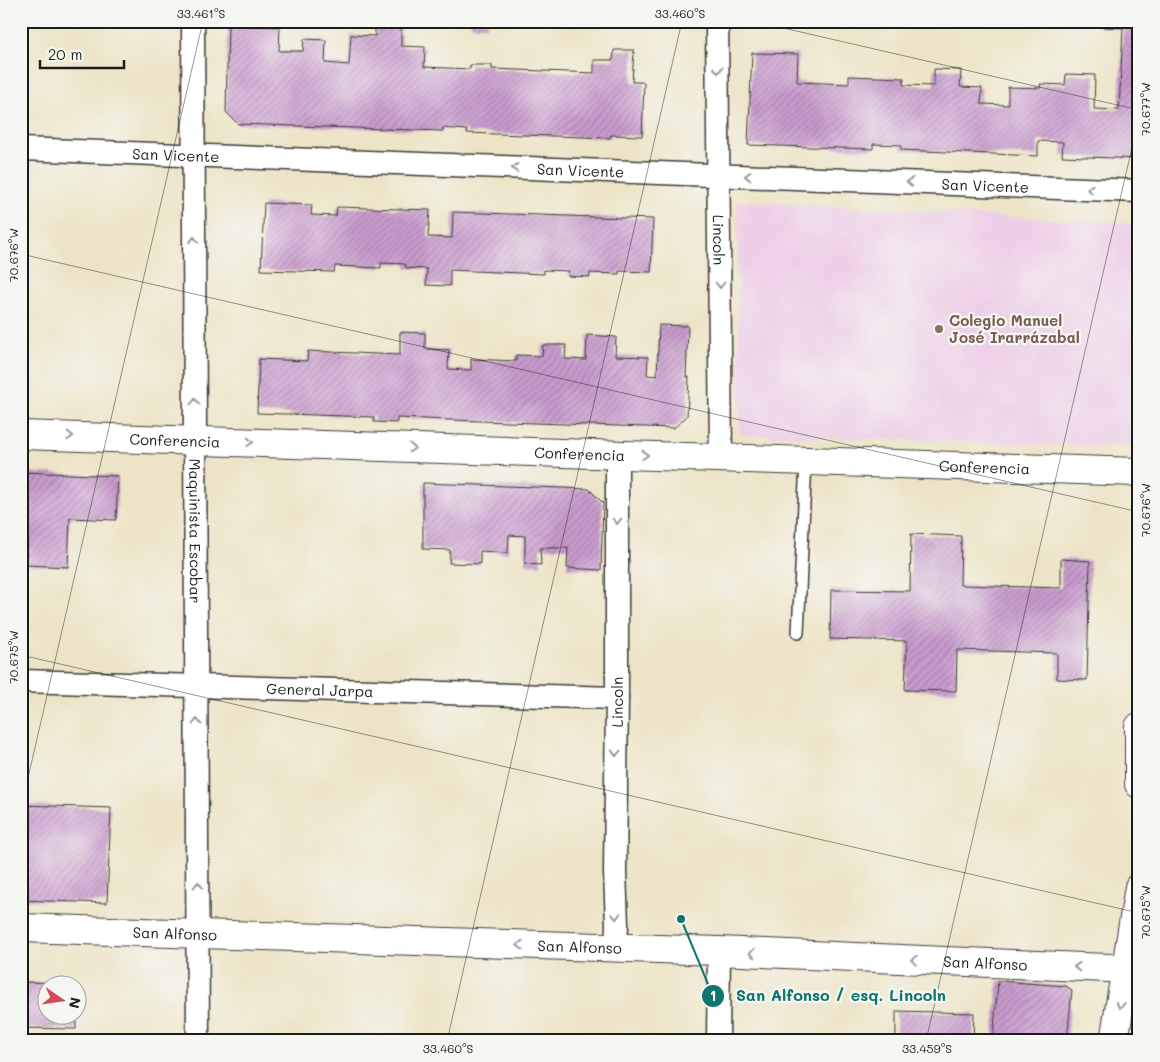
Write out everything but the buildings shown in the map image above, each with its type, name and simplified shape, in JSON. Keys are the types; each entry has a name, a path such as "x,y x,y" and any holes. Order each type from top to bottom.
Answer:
{"street":[{"name":"Maquinista Escobar","path":"193,21 198,1041"},
{"name":"Lincoln","path":"717,21 721,458"},
{"name":"San Vicente","path":"21,150 1139,191"},
{"name":"Conferencia","path":"21,435 1139,472"},
{"name":"Lincoln","path":"616,948 617,454"},
{"name":"General Jarpa","path":"21,681 617,698"},
{"path":"1139,727 1139,784"},
{"path":"1114,1041 1132,969 1139,887"},
{"name":"San Alfonso","path":"21,928 719,951 1132,969"},
{"path":"718,1041 719,951"}],"lane":[{"path":"798,633 806,461"}],"shaded area":[{"name":"Colegio Manuel José Irarrázabal","path":"737,201 1139,224 1139,447 740,435"}],"place":[{"name":"Colegio Manuel José Irarrázabal","path":"939,329"},
{"name":"San Alfonso / esq. Lincoln","path":"681,919"}]}
